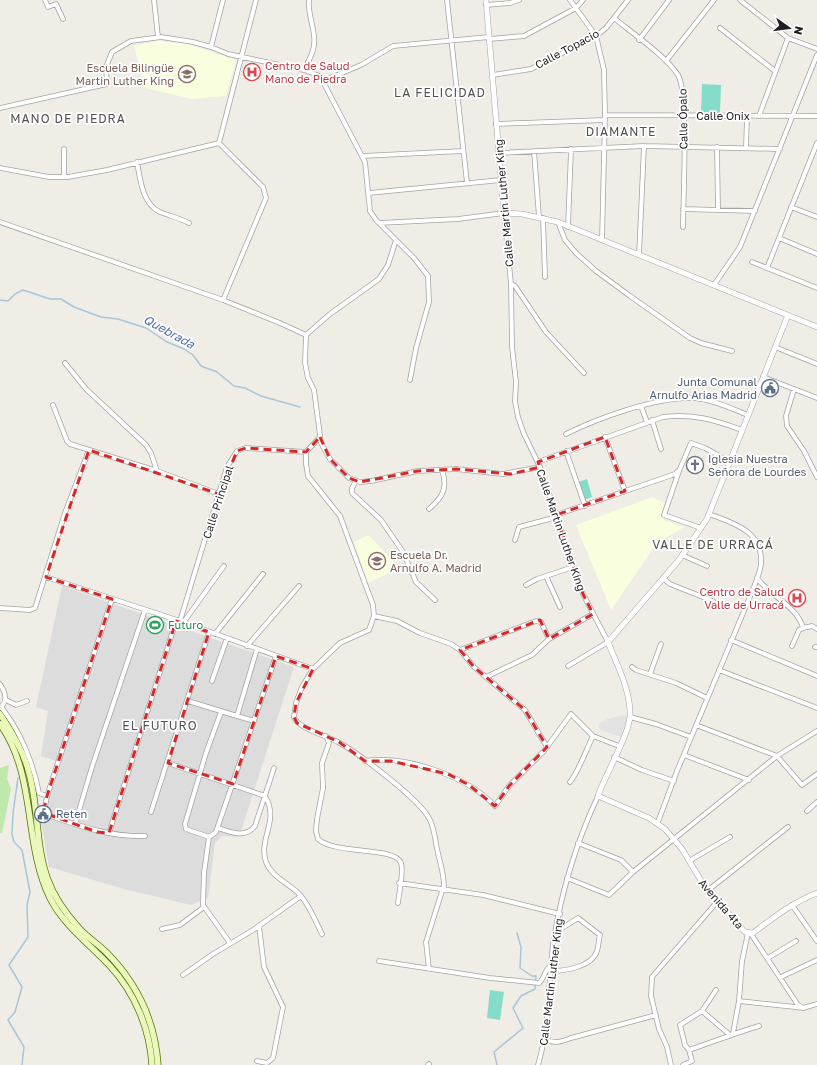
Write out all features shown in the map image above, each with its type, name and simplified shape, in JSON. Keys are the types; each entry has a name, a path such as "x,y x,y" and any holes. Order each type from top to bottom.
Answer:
{"main road":[{"path":"1,710 16,741 29,774 38,838 48,880 58,899 79,928 105,951 131,982 153,1029 158,1065"},
{"path":"0,724 12,745 23,776 42,882 51,900 66,922 111,966 125,984 134,1000 147,1031 152,1065"}],"street":[{"path":"45,0 48,7 56,4 63,19"},
{"path":"154,0 158,37"},
{"path":"211,47 223,0"},
{"path":"219,143 240,56 256,0"},
{"path":"304,70 314,49 313,34 308,9 309,0"},
{"path":"447,0 467,183"},
{"path":"486,3 519,0"},
{"path":"570,0 596,36 604,70 605,117 602,240"},
{"path":"323,81 361,65 393,46 451,40 524,36 576,8 583,0"},
{"name":"Calle Topacio","path":"493,75 531,69 596,36 614,18 628,0"},
{"path":"640,40 669,0"},
{"path":"666,61 714,0"},
{"path":"740,0 788,38 817,49"},
{"name":"Calle Martin Luther King","path":"486,3 493,75 498,153 512,284 512,347 516,382 515,401 524,434 540,467 582,594 608,642 625,686 630,706 630,717 620,746 578,843 567,878 556,932 551,968 547,1025 538,1065"},
{"name":"Calle Ópalo","path":"614,18 666,61 678,75 682,83 684,116 683,227"},
{"path":"720,28 775,71"},
{"path":"0,108 107,84 106,67 112,52 131,42 158,37 211,47 228,54 304,70 320,76 365,162 370,211 379,223 414,258 428,276 429,302 416,348 410,380"},
{"path":"759,116 788,38"},
{"path":"714,285 740,247 817,55"},
{"path":"746,148 747,116"},
{"name":"Calle Onix","path":"496,124 605,117 817,116"},
{"path":"0,168 49,177 64,177 107,170 219,143"},
{"path":"219,143 263,187 266,198 222,300"},
{"path":"767,268 816,149 817,143"},
{"path":"498,153 571,148 644,146 780,149"},
{"path":"639,255 644,146"},
{"path":"717,147 718,210"},
{"path":"568,226 571,148"},
{"path":"64,149 64,177"},
{"path":"362,156 463,151"},
{"path":"534,151 541,217 545,277"},
{"path":"137,162 142,186 150,205 160,212 177,216 189,223"},
{"path":"368,193 501,180"},
{"path":"791,207 817,217"},
{"path":"683,209 755,211"},
{"path":"379,223 458,219 504,213 541,217 558,222 816,326"},
{"path":"0,222 222,300 306,335"},
{"path":"558,222 565,240 585,261 641,304 693,340 732,351"},
{"path":"780,238 817,254"},
{"path":"396,240 388,266 379,279 330,314 306,335 305,363 308,378 314,390 321,443 330,459 349,478 356,481 371,481 418,471 471,470 490,474 503,474 540,467"},
{"path":"752,262 817,288"},
{"path":"512,284 515,286 546,332 584,373"},
{"path":"568,666 608,642 682,555 701,528 709,514 788,315"},
{"path":"775,347 817,364"},
{"path":"65,363 86,389 146,445 151,453 157,471"},
{"path":"763,377 817,398"},
{"path":"794,389 786,416 787,426 806,454 817,477"},
{"path":"566,434 580,427 641,406 671,399 693,398 721,404 748,415"},
{"path":"53,405 67,441 89,450 157,471 219,494"},
{"path":"641,406 647,422"},
{"path":"538,462 652,420 683,415 697,416 742,430"},
{"path":"652,420 661,448"},
{"path":"320,437 306,452 308,476 340,516 373,605 374,616 369,630 340,643 313,669 302,687 296,703 294,717 300,725 339,742 365,761 406,793 430,820 438,854 444,871 444,888 426,942 429,969"},
{"path":"605,437 626,491"},
{"path":"701,528 664,515 678,471 691,443 705,448 730,462"},
{"name":"Calle Principal","path":"109,833 180,622 227,467 237,451 246,448 306,452"},
{"path":"0,608 30,610 36,608 65,513 89,450"},
{"path":"566,451 585,506"},
{"path":"429,509 438,501 445,488 442,470"},
{"path":"515,540 519,528 675,474 678,471"},
{"path":"356,481 352,488 352,493 381,520 403,552 416,582 435,600"},
{"path":"658,822 691,737 757,578 761,564 758,544 753,536 742,527 709,514"},
{"path":"682,555 707,566"},
{"path":"180,622 224,566"},
{"path":"526,585 546,576 573,567"},
{"path":"215,634 263,574"},
{"path":"546,576 560,607"},
{"path":"46,578 210,632 313,669"},
{"path":"663,578 670,584 713,601"},
{"path":"757,578 763,586 779,598 802,621 803,628"},
{"path":"247,646 298,586"},
{"path":"112,599 46,796 44,812 51,816 97,832 131,837 145,836"},
{"path":"75,824 92,767 145,610"},
{"path":"486,677 532,655 549,640 594,614"},
{"path":"374,616 396,621 420,633 451,644 460,650 474,667 525,710 547,747"},
{"path":"460,650 536,621 541,622 549,640"},
{"path":"792,646 799,630 812,626 817,629"},
{"path":"151,812 210,632"},
{"path":"212,681 227,638"},
{"path":"731,640 817,676"},
{"path":"650,674 660,644"},
{"path":"236,716 257,649"},
{"path":"230,943 204,907 203,889 209,837 216,832 218,828 276,656"},
{"path":"632,667 676,683 707,698"},
{"path":"719,670 817,708"},
{"path":"0,684 5,692 6,700 1,710 12,723 31,762 39,793 46,796"},
{"path":"6,700 16,705 27,700"},
{"path":"188,701 254,721"},
{"path":"209,837 186,829 185,826 191,801 221,712"},
{"path":"365,761 391,761 448,774 469,785 495,806 509,786 547,747 571,714 593,736 620,746"},
{"path":"630,717 656,724 691,737"},
{"path":"696,725 777,756 802,785 817,774"},
{"path":"567,878 609,894 633,872 777,756 817,731"},
{"path":"325,736 329,743 322,763 323,788 316,825 318,839 325,844 341,849 375,852 394,856 400,861 402,869 399,883 398,903"},
{"path":"570,782 576,775 577,768 593,736"},
{"path":"684,755 749,780"},
{"path":"614,757 642,770 674,781"},
{"path":"168,763 265,796"},
{"path":"218,828 241,834 252,830 255,826 274,768"},
{"path":"265,796 271,814 264,854 267,864 280,880 301,896 322,934"},
{"name":"Avenida 4ta","path":"598,796 658,822 675,839 707,891 750,933 792,905 817,893"},
{"path":"807,810 817,802"},
{"path":"707,891 788,827"},
{"path":"689,862 730,837"},
{"path":"578,843 621,860 633,872"},
{"path":"399,883 444,888 483,895 560,914"},
{"path":"183,975 230,943 259,926 301,896"},
{"path":"671,1065 667,1047 659,1029 651,996 651,981 653,974 717,902"},
{"path":"792,905 815,935 817,941"},
{"path":"162,929 180,925 204,907"},
{"path":"379,961 539,983 548,968 565,971 582,966 595,955 600,935 578,918 556,932"},
{"path":"257,1061 267,1063 273,1058 283,1012 281,999 264,967 259,926"},
{"path":"750,933 781,977 798,1005 803,1008"},
{"path":"731,1034 739,1001 742,961 750,933"},
{"path":"768,958 796,941"},
{"path":"781,977 817,960"},
{"path":"683,1065 692,1061 689,1050 685,1045 680,1026 702,1011 716,990"},
{"path":"739,1001 803,1008 817,1004"},
{"path":"702,1011 731,1034"},
{"path":"544,1039 550,1042 561,1042 656,1015"},
{"path":"689,1050 718,1041 731,1034 760,1026"}],"highlighted area":[{"path":"320,437 330,459 349,478 360,482 418,471 456,469 511,474 540,467 538,462 605,437 625,491 556,515 583,594 593,614 549,639 540,620 460,650 474,667 525,710 547,747 509,786 495,806 469,785 448,774 391,761 365,761 339,742 297,723 294,717 296,703 313,669 276,656 233,784 168,763 209,632 176,621 109,833 97,832 47,814 44,809 47,796 112,599 46,577 89,450 219,494 237,451 246,448 306,452"}],"shaded area":[{"name":"Escuela Bilingüe Martin Luther King","path":"157,41 188,44 236,60 226,96 192,99 145,88 134,46"},
{"path":"702,84 721,85 720,113 701,112"},
{"path":"587,479 592,497 584,500 578,482"},
{"path":"652,497 665,503 662,512 664,520 684,527 656,544 611,610 576,525"},
{"name":"Escuela Dr. Arnulfo A. Madrid","path":"368,535 400,568 368,583 354,542"},
{"path":"62,586 294,667 239,837 222,836 215,843 208,898 191,905 124,889 49,867 41,821 61,763 41,756 48,711 36,707"},
{"name":"Futuro","path":"150,617 165,622 161,633 146,628"},
{"path":"625,715 630,717 623,738 601,730 598,727 600,723 607,719"},
{"path":"490,990 504,992 500,1020 487,1018"}],"green space":[{"path":"9,765 7,779 11,789 2,833 0,833 0,768"}],"waterway":[{"name":"Quebrada","path":"0,300 8,301 15,294 23,290 50,299 61,299 74,307 101,317 118,319 146,328 167,342 184,349 193,355 201,366 217,372 234,386 245,388 261,396 300,407"},
{"path":"18,778 13,813 12,834 14,842 22,850 30,892 27,905 28,937 9,965 22,987 15,1012 8,1020 24,1047 22,1065"},
{"path":"497,1065 494,1052 523,1028 513,1008 521,996 535,989 536,976 532,976 520,968 521,947 517,933"}],"place":[{"name":"Centro de Salud Mano de Piedra","path":"252,72"},
{"name":"Escuela Bilingüe Martin Luther King","path":"187,74"},
{"name":"Junta Comunal Arnulfo Arias Madrid","path":"770,388"},
{"name":"Iglesia Nuestra Señora de Lourdes","path":"695,465"},
{"name":"Escuela Dr. Arnulfo A. Madrid","path":"377,561"},
{"name":"Centro de Salud Valle de Urracá","path":"797,598"},
{"name":"Futuro","path":"155,625"},
{"name":"Reten","path":"43,814"}],"district":[{"name":"LA FELICIDAD","path":"440,93"},
{"name":"MANO DE PIEDRA","path":"68,119"},
{"name":"DIAMANTE","path":"621,132"},
{"name":"VALLE DE URRACÁ","path":"713,545"},
{"name":"EL FUTURO","path":"160,726"}]}
